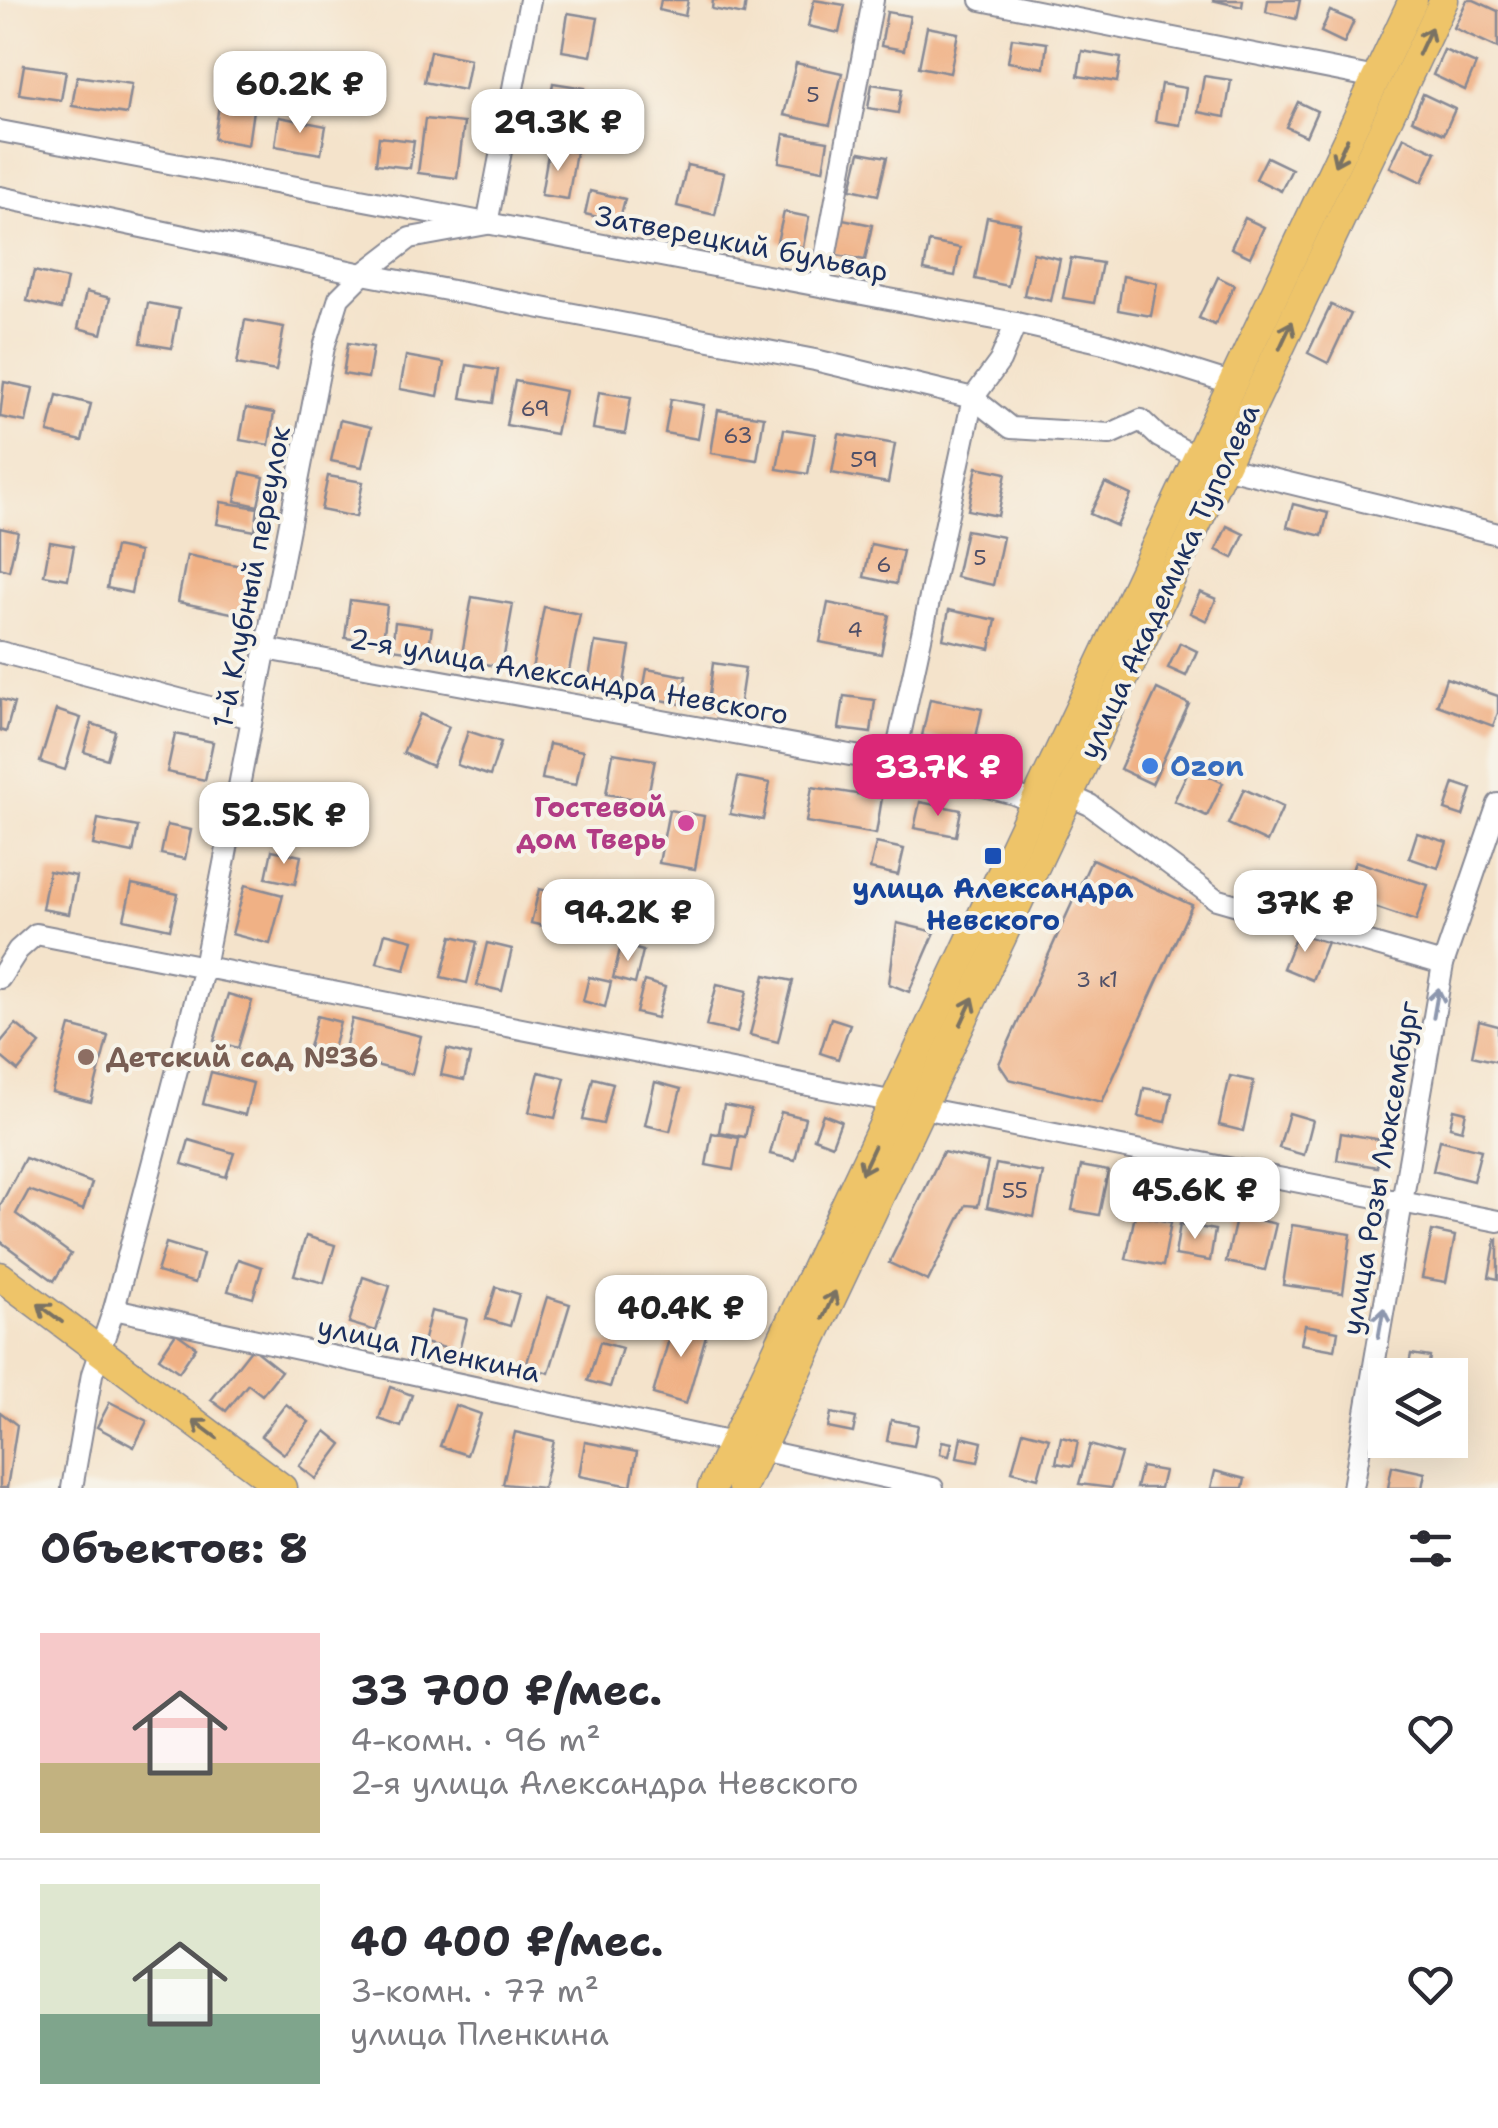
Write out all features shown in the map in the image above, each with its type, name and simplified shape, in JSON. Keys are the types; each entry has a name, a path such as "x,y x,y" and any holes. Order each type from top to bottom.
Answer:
{"main road":[{"name":"улица Академика Туполева","path":"712,1488 747,1447 908,1105 1068,796 1211,463 1234,384 1412,0"},
{"name":"улица Академика Туполева","path":"908,1105 910,1072 1036,802 1211,463 1244,423 1444,0"},
{"path":"1234,384 1244,399 1244,423"},
{"path":"0,1276 282,1488"},
{"name":"улица Академика Туполева","path":"742,1488 747,1447"}],"street":[{"path":"487,224 530,0"},
{"path":"820,285 874,0"},
{"path":"980,0 1376,78"},
{"name":"Затверецкий бульвар","path":"0,131 1016,324 1104,343 1234,384"},
{"path":"0,197 363,274 815,360 973,398 1011,428 1110,434 1140,420 1174,447 1211,463 1498,534"},
{"name":"1-й Клубный переулок","path":"72,1488 92,1374 114,1309 204,967 324,347 339,298 410,238 487,224"},
{"path":"894,763 973,398 1000,361 1016,324"},
{"name":"2-я улица Александра Невского","path":"266,649 894,763 1036,802"},
{"path":"0,652 251,718"},
{"path":"1068,796 1090,804 1216,899 1443,964"},
{"name":"улица Розы Люксембург","path":"1353,1488 1443,964 1498,804"},
{"path":"0,978 18,950 36,934 1498,1220"},
{"name":"улица Пленкина","path":"114,1309 933,1488"}],"building":[{"path":"661,0 688,0 685,16 659,10"},
{"path":"713,0 746,0 744,15 712,9"},
{"path":"814,0 845,5 839,33 808,26"},
{"path":"1212,0 1243,0 1242,7"},
{"path":"1268,0 1300,0 1296,19 1266,12"},
{"path":"1467,0 1498,11 1498,48 1454,28"},
{"path":"1330,11 1354,21 1344,43 1321,32"},
{"path":"887,12 910,16 904,50 881,46"},
{"path":"568,13 598,18 591,56 562,51"},
{"path":"927,27 958,33 950,73 919,67"},
{"path":"1012,38 1047,43 1044,68 1008,62"},
{"path":"1444,50 1476,64 1465,90 1433,75"},
{"path":"430,51 470,59 464,90 424,82"},
{"path":"1082,51 1121,58 1117,82 1078,76"},
{"path":"796,63 842,73 830,125 784,115"},
{"path":"24,65 66,71 61,100 19,94"},
{"path":"77,76 132,84 127,114 72,106"},
{"path":"1204,76 1231,80 1225,117 1198,112"},
{"path":"553,83 585,88 581,113 549,108"},
{"path":"872,84 902,89 898,113 868,108"},
{"path":"1161,84 1186,88 1180,125 1155,121"},
{"path":"221,91 255,96 248,145 214,139"},
{"path":"1423,94 1455,109 1444,134 1412,120"},
{"path":"1298,102 1317,111 1306,136 1286,127"},
{"path":"279,117 326,126 321,154 275,146"},
{"path":"425,119 464,123 457,178 418,173"},
{"path":"784,134 828,141 823,170 779,162"},
{"path":"379,137 414,141 410,168 376,164"},
{"path":"1404,137 1436,152 1422,182 1390,167"},
{"path":"549,148 576,152 568,199 541,195"},
{"path":"860,152 887,157 878,195 851,189"},
{"path":"1267,157 1292,169 1281,191 1256,179"},
{"path":"687,165 724,173 715,215 677,206"},
{"path":"590,191 625,199 619,222 585,214"},
{"path":"784,212 809,217 803,247 777,242"},
{"path":"987,217 1020,223 1008,286 975,279"},
{"path":"838,218 872,225 865,260 831,254"},
{"path":"1245,218 1264,227 1250,257 1231,248"},
{"path":"929,242 960,248 955,276 924,270"},
{"path":"1033,253 1060,259 1051,301 1024,295"},
{"path":"1071,258 1102,263 1094,303 1063,298"},
{"path":"34,271 67,279 61,309 27,301"},
{"path":"1123,276 1157,283 1151,316 1118,310"},
{"path":"1218,277 1234,285 1215,325 1199,318"},
{"path":"86,292 110,298 102,334 78,328"},
{"path":"148,303 179,309 172,348 141,343"},
{"path":"1331,305 1351,314 1328,363 1308,353"},
{"path":"245,320 284,327 276,371 237,364"},
{"path":"348,343 373,347 368,378 343,374"},
{"path":"406,356 444,363 438,396 400,389"},
{"path":"467,365 498,370 493,403 461,398"},
{"path":"515,381 565,391 556,434 506,425"},
{"path":"4,382 33,388 26,422 0,417"},
{"path":"599,392 631,397 625,434 593,429"},
{"path":"57,395 91,404 82,441 48,433"},
{"path":"671,399 704,405 698,439 665,433"},
{"path":"246,408 274,413 269,445 240,440"},
{"path":"718,410 764,417 757,460 711,453"},
{"path":"340,420 371,427 362,467 331,461"},
{"path":"784,429 815,434 808,474 777,469"},
{"path":"839,434 895,444 888,483 832,473"},
{"path":"977,467 1006,473 998,516 968,510"},
{"path":"241,472 264,477 258,506 235,501"},
{"path":"328,476 363,482 356,517 321,510"},
{"path":"1105,483 1131,495 1117,526 1090,514"},
{"path":"221,502 258,508 255,531 217,524"},
{"path":"1293,504 1328,513 1322,536 1287,527"},
{"path":"1227,526 1244,534 1233,558 1216,550"},
{"path":"0,528 18,532 9,571 0,568"},
{"path":"966,530 1003,537 993,585 956,577"},
{"path":"50,542 74,546 68,579 44,575"},
{"path":"871,544 903,551 896,584 864,577"},
{"path":"115,547 139,552 131,593 107,588"},
{"path":"187,555 251,568 241,615 178,602"},
{"path":"1200,592 1216,599 1207,621 1190,613"},
{"path":"472,597 513,604 502,667 461,660"},
{"path":"350,600 387,605 383,643 345,638"},
{"path":"828,603 889,615 881,654 820,642"},
{"path":"544,607 580,614 567,681 531,674"},
{"path":"949,610 996,620 990,649 943,639"},
{"path":"395,622 432,627 428,654 392,649"},
{"path":"595,642 630,647 623,689 588,684"},
{"path":"1180,643 1197,651 1186,676 1168,668"},
{"path":"713,663 745,668 738,715 707,711"},
{"path":"647,669 686,676 681,704 642,696"},
{"path":"1446,678 1498,696 1493,726 1437,705"},
{"path":"1157,689 1189,704 1152,784 1120,769"},
{"path":"844,696 875,700 871,733 839,729"},
{"path":"0,699 14,703 6,732 0,730"},
{"path":"930,699 982,709 974,747 922,736"},
{"path":"56,710 81,718 65,770 40,762"},
{"path":"420,714 449,727 432,766 403,753"},
{"path":"92,724 115,731 107,759 84,752"},
{"path":"468,731 501,742 490,776 457,765"},
{"path":"175,734 213,742 205,780 167,772"},
{"path":"549,744 583,751 576,785 542,779"},
{"path":"613,753 655,760 647,801 606,794"},
{"path":"1190,767 1223,783 1207,816 1174,801"},
{"path":"738,777 770,783 763,820 730,814"},
{"path":"1454,783 1472,789 1463,816 1445,810"},
{"path":"812,787 882,798 876,834 806,822"},
{"path":"1244,789 1283,807 1267,842 1228,824"},
{"path":"285,791 323,798 317,829 279,822"},
{"path":"920,802 961,810 956,836 914,828"},
{"path":"669,810 704,816 695,869 659,863"},
{"path":"98,819 138,827 133,853 93,845"},
{"path":"167,825 191,830 185,859 161,854"},
{"path":"1417,833 1447,842 1438,868 1409,858"},
{"path":"876,843 904,849 898,875 870,869"},
{"path":"272,850 301,856 295,884 266,878"},
{"path":"1092,859 1192,905 1102,1102 1009,1079 999,1064"},
{"path":"1355,861 1428,885 1416,921 1344,897"},
{"path":"49,871 76,876 69,914 42,909"},
{"path":"132,884 178,894 170,929 124,919"},
{"path":"245,885 283,895 270,944 232,934"},
{"path":"539,889 589,901 581,935 531,923"},
{"path":"897,923 935,932 909,992 889,984"},
{"path":"1298,931 1327,942 1312,980 1283,968"},
{"path":"385,933 413,940 405,970 377,963"},
{"path":"452,936 477,942 467,983 441,977"},
{"path":"487,943 512,949 502,991 477,985"},
{"path":"621,945 643,951 635,984 613,978"},
{"path":"765,975 793,981 778,1042 750,1035"},
{"path":"589,977 611,982 605,1007 583,1001"},
{"path":"644,981 665,987 657,1018 636,1013"},
{"path":"717,984 747,991 737,1033 706,1026"},
{"path":"228,994 252,1001 238,1048 214,1041"},
{"path":"317,1016 340,1022 332,1053 309,1047"},
{"path":"831,1018 850,1024 838,1059 820,1053"},
{"path":"352,1019 421,1036 412,1074 343,1057"},
{"path":"1479,1021 1498,1026 1498,1062 1472,1056"},
{"path":"16,1024 40,1044 18,1071 0,1056 0,1043"},
{"path":"70,1026 108,1036 91,1102 52,1092"},
{"path":"447,1049 470,1055 464,1080 441,1075"},
{"path":"211,1072 253,1083 245,1115 203,1104"},
{"path":"539,1072 565,1078 555,1118 529,1112"},
{"path":"1230,1076 1254,1081 1243,1131 1219,1125"},
{"path":"593,1078 613,1083 603,1124 583,1120"},
{"path":"655,1082 681,1089 670,1131 645,1125"},
{"path":"1144,1088 1172,1093 1166,1122 1138,1117"},
{"path":"724,1105 751,1110 745,1137 719,1132"},
{"path":"1454,1109 1466,1112 1462,1130 1450,1127"},
{"path":"781,1112 805,1118 795,1160 770,1154"},
{"path":"1289,1113 1313,1120 1304,1155 1279,1148"},
{"path":"823,1114 841,1121 832,1145 814,1138"},
{"path":"712,1133 739,1138 733,1170 706,1165"},
{"path":"1341,1133 1382,1140 1377,1167 1337,1160"},
{"path":"189,1140 234,1153 226,1177 182,1164"},
{"path":"1440,1140 1481,1150 1473,1181 1433,1171"},
{"path":"943,1152 988,1162 978,1206 966,1205 928,1281 889,1263"},
{"path":"25,1158 92,1183 83,1210 29,1190 16,1214 71,1254 54,1281 0,1241 0,1206"},
{"path":"996,1164 1043,1173 1034,1217 987,1207"},
{"path":"1081,1166 1108,1171 1099,1215 1072,1210"},
{"path":"1135,1215 1171,1222 1163,1266 1126,1259"},
{"path":"1237,1215 1276,1224 1265,1270 1226,1262"},
{"path":"1180,1224 1215,1230 1210,1261 1175,1255"},
{"path":"1292,1225 1351,1234 1343,1293 1283,1285"},
{"path":"1432,1231 1455,1236 1446,1282 1422,1278"},
{"path":"306,1236 335,1245 324,1283 294,1275"},
{"path":"1498,1239 1498,1279 1489,1277"},
{"path":"166,1243 203,1254 195,1283 157,1272"},
{"path":"238,1259 262,1267 253,1298 228,1291"},
{"path":"363,1277 390,1286 376,1331 349,1323"},
{"path":"496,1287 519,1294 510,1326 486,1319"},
{"path":"547,1297 570,1304 549,1373 526,1366"},
{"path":"431,1311 467,1319 459,1351 423,1343"},
{"path":"676,1315 709,1325 686,1404 653,1394"},
{"path":"1305,1325 1338,1331 1335,1350 1301,1344"},
{"path":"176,1333 196,1347 179,1372 159,1358"},
{"path":"600,1342 622,1348 610,1387 588,1381"},
{"path":"252,1348 281,1371 262,1395 248,1384 226,1411 211,1400"},
{"path":"390,1387 412,1395 401,1427 379,1419"},
{"path":"110,1402 147,1421 134,1447 97,1427"},
{"path":"286,1404 309,1422 284,1454 261,1436"},
{"path":"455,1405 481,1414 467,1455 440,1446"},
{"path":"0,1412 17,1425 7,1488 0,1488"},
{"path":"831,1413 856,1418 853,1433 828,1428"},
{"path":"891,1420 918,1425 914,1446 887,1441"},
{"path":"326,1431 342,1444 316,1479 299,1466"},
{"path":"1023,1431 1049,1438 1038,1478 1012,1471"},
{"path":"515,1432 554,1441 543,1488 503,1484"},
{"path":"961,1437 982,1442 978,1462 957,1458"},
{"path":"1061,1437 1078,1441 1073,1466 1056,1463"},
{"path":"942,1441 952,1443 949,1456 940,1454"},
{"path":"585,1442 637,1452 631,1486 579,1476"},
{"path":"1090,1445 1121,1454 1111,1488 1079,1484"},
{"path":"1392,1466 1425,1473 1422,1488 1388,1488"},
{"path":"1141,1467 1164,1471 1160,1488 1136,1488"},
{"path":"1215,1471 1245,1479 1243,1488 1211,1488"}],"place":[{"name":"Ozon","path":"1150,766"},
{"name":"Гостевой дом Тверь","path":"686,823"},
{"name":"улица Александра Невского","path":"993,856"},
{"name":"Детский сад №36","path":"86,1057"}]}
